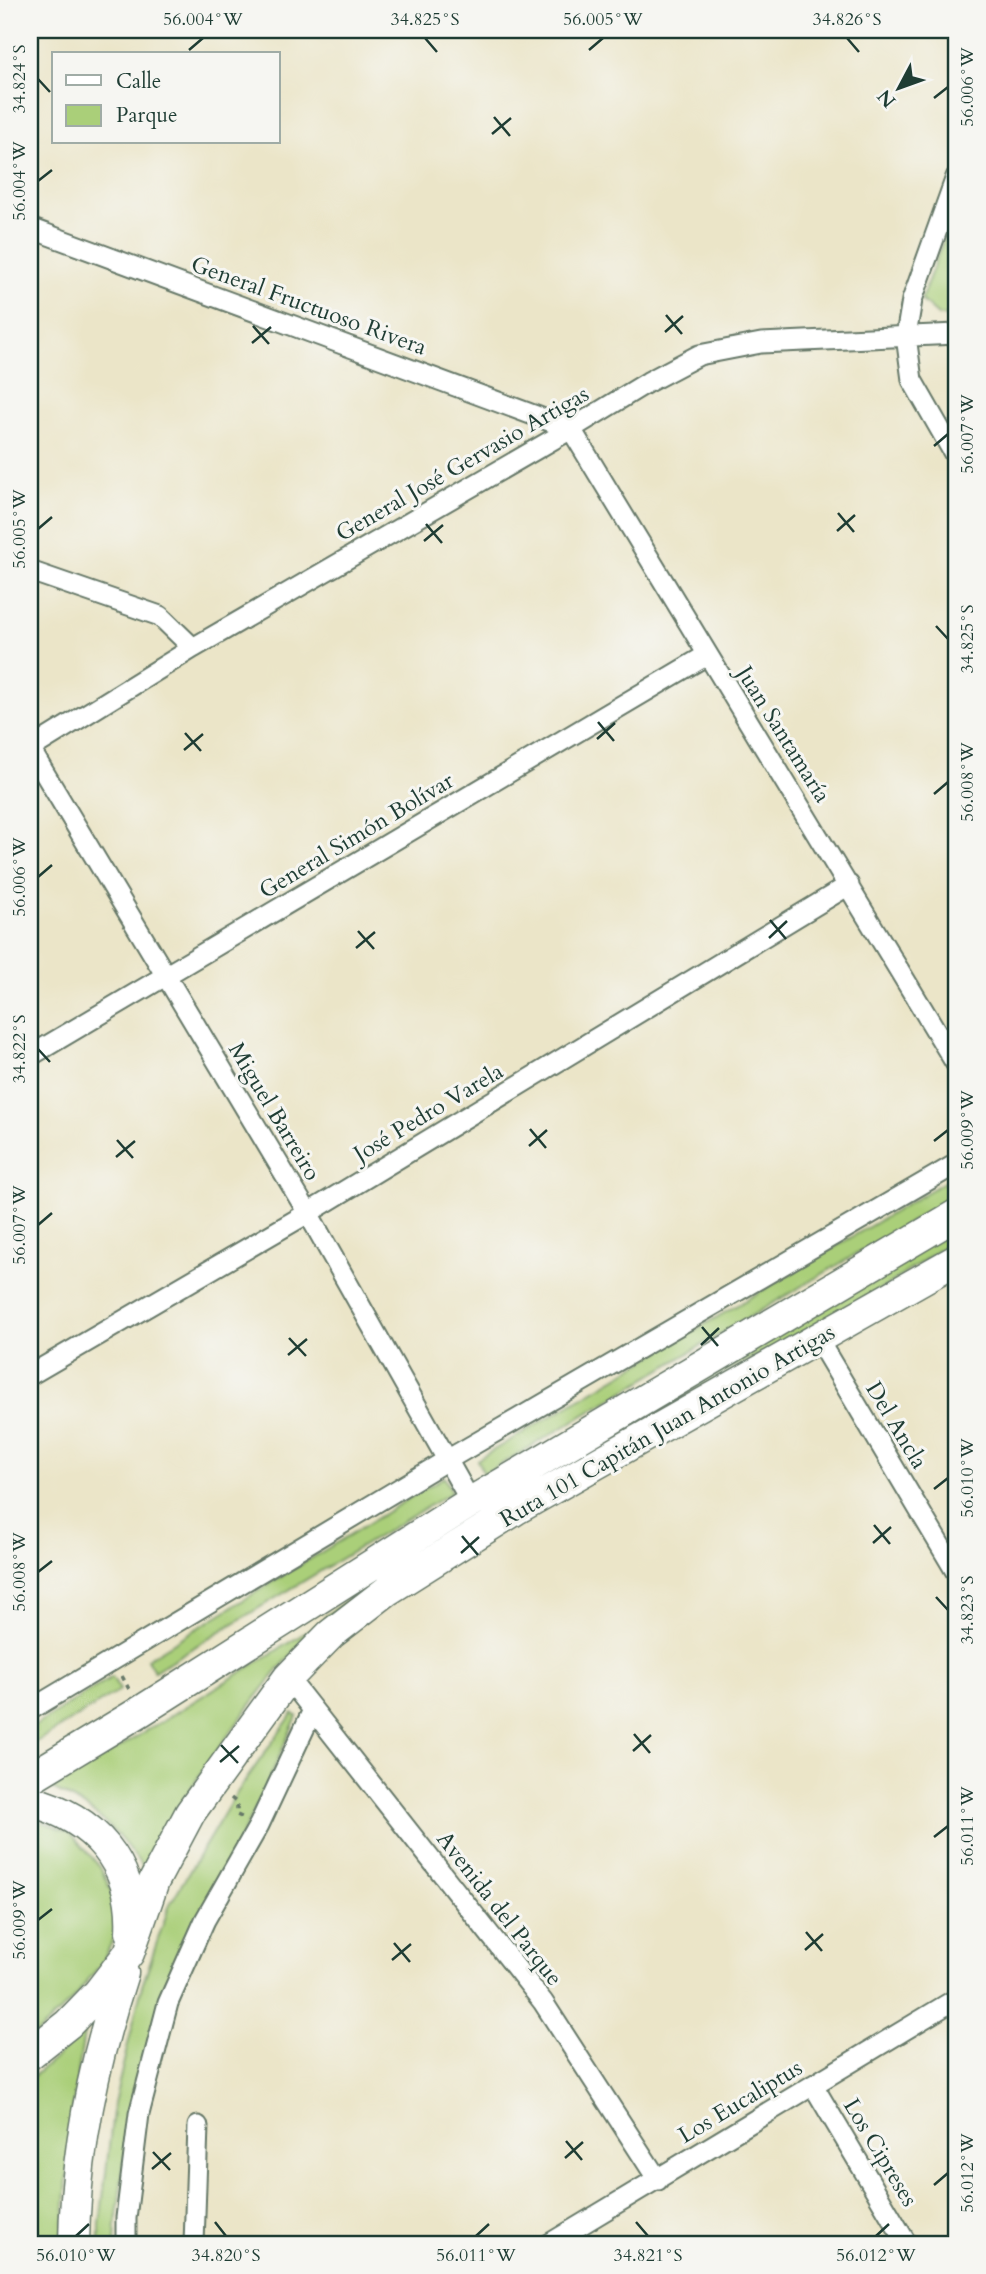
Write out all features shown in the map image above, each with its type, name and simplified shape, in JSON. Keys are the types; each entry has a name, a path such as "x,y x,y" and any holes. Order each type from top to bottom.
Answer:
{"highway":[{"name":"Ruta 101 Capitán Juan Antonio Artigas","path":"30,1778 471,1502 956,1215"},
{"name":"Ruta 101 Capitán Juan Antonio Artigas","path":"30,2054 68,2024 98,1993 129,1953 154,1881 190,1813 288,1678 331,1634 388,1590 515,1510 956,1260"},
{"path":"30,1801 47,1805 78,1819 99,1837 118,1866 127,1891 131,1919 129,1953 109,2016 91,2089 81,2149 74,2244"}],"street":[{"path":"956,177 912,300 906,336 912,380 956,457"},
{"name":"General Fructuoso Rivera","path":"30,228 571,429"},
{"name":"General José Gervasio Artigas","path":"30,749 193,648 648,382 699,355 761,343 956,334"},
{"name":"Juan Santamaría","path":"571,429 956,1064"},
{"path":"30,571 160,616 193,648"},
{"name":"General Simón Bolívar","path":"30,1056 707,655"},
{"name":"Miguel Barreiro","path":"30,749 308,1213 471,1502"},
{"name":"José Pedro Varela","path":"30,1375 308,1213 849,885"},
{"path":"30,1710 447,1460 956,1164"},
{"name":"Del Ancla","path":"817,1338 956,1572"},
{"name":"Avenida del Parque","path":"288,1678 543,2003 658,2180"},
{"path":"126,2244 126,2218 139,2114 168,2003 205,1920 258,1825 313,1710"},
{"name":"Los Eucaliptus","path":"550,2244 956,1998"},
{"name":"Los Cipreses","path":"813,2085 907,2244"},
{"path":"194,2244 198,2126"}],"path":[{"path":"113,1660 141,1711"},
{"path":"212,1782 237,1803 237,1815 258,1825"}],"green space":[{"path":"956,206 956,315 939,316 921,300"},
{"path":"956,1175 956,1195 484,1474 477,1460"},
{"path":"956,1228 956,1238 885,1287 796,1337 734,1367 505,1501 327,1620 325,1616 421,1547"},
{"path":"444,1477 452,1492 154,1671 147,1659"},
{"path":"324,1621 271,1678 247,1709 181,1804 144,1869 124,1843 94,1813 52,1789"},
{"path":"112,1677 120,1690 30,1746 30,1729"},
{"path":"293,1713 297,1716 264,1791 202,1913 166,1996 131,2105 115,2244 100,2244 114,2103 142,1986 170,1904 234,1797"},
{"path":"30,1817 70,1832 100,1867 116,1902 117,1931 102,1963 70,2002 30,2040"},
{"path":"84,2033 72,2112 62,2244 30,2244 30,2079 63,2052 77,2036"}]}
